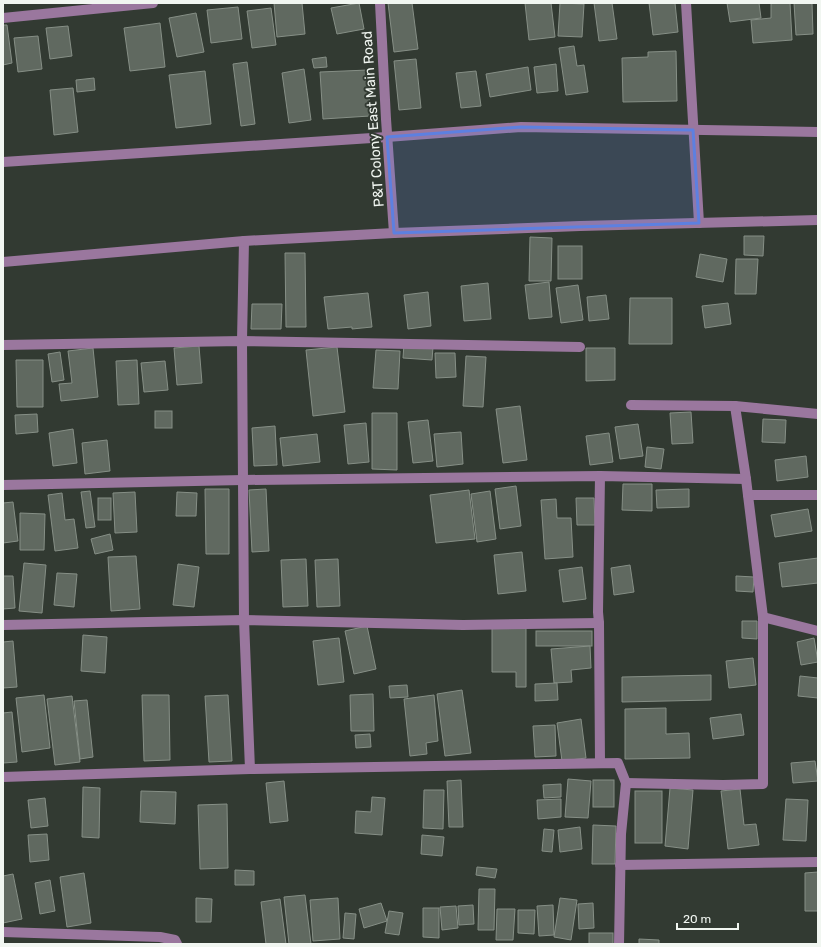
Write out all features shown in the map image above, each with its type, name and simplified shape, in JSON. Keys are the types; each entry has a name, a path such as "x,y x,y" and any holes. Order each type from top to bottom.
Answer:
{"street":[{"path":"3,18 153,3"},
{"name":"P&T Colony East Main Road","path":"380,3 394,233"},
{"path":"686,3 699,223"},
{"path":"3,162 521,127 818,132"},
{"path":"3,262 244,241 394,233 818,220"},
{"path":"244,241 242,341 244,620 250,769"},
{"path":"3,345 242,341 580,347"},
{"path":"631,405 735,406 818,414"},
{"path":"626,784 763,784 763,617 746,479 735,406"},
{"path":"600,476 598,612 600,763"},
{"path":"3,485 243,480 600,476 746,479"},
{"path":"748,495 818,495"},
{"path":"763,617 818,631"},
{"path":"3,625 244,620 463,625 599,623"},
{"path":"3,777 250,769 618,763 626,784 621,834 619,944"},
{"path":"620,865 818,862"},
{"path":"3,932 160,937 175,940 177,944"}],"highlighted area":[{"path":"521,127 693,130 699,223 394,233 387,137"}],"building":[{"path":"274,3 302,3 305,34 277,37"},
{"path":"359,3 364,29 337,34 331,8"},
{"path":"388,3 412,3 418,49 394,52"},
{"path":"525,3 551,3 555,37 529,40"},
{"path":"560,3 584,4 582,37 558,36"},
{"path":"594,3 612,3 617,39 599,41"},
{"path":"649,3 675,3 678,32 653,35"},
{"path":"727,3 759,3 761,18 730,22"},
{"path":"771,3 790,3 792,40 753,43 751,20 771,18"},
{"path":"794,3 812,3 813,34 796,35"},
{"path":"238,7 242,39 211,43 207,10"},
{"path":"271,8 276,45 252,48 247,11"},
{"path":"196,13 204,52 177,57 169,18"},
{"path":"160,23 165,67 130,71 124,28"},
{"path":"3,25 7,25 12,63 3,65"},
{"path":"68,26 72,56 50,59 46,28"},
{"path":"38,36 42,69 18,72 14,38"},
{"path":"574,46 577,66 584,65 588,92 566,95 559,48"},
{"path":"676,51 677,101 623,102 622,58 648,57 648,52"},
{"path":"326,57 327,67 314,68 312,59"},
{"path":"416,59 421,108 399,110 394,61"},
{"path":"247,62 255,124 241,126 233,64"},
{"path":"556,64 558,91 537,93 534,67"},
{"path":"528,67 531,90 490,97 486,74"},
{"path":"304,69 311,120 289,123 282,73"},
{"path":"368,70 370,116 323,119 320,72"},
{"path":"205,71 211,124 176,128 169,75"},
{"path":"476,71 481,106 461,108 456,73"},
{"path":"94,78 95,90 77,92 76,80"},
{"path":"73,88 78,132 54,135 50,90"},
{"path":"744,236 764,236 763,256 744,255"},
{"path":"530,237 552,238 551,281 529,281"},
{"path":"558,246 582,246 582,279 558,279"},
{"path":"285,253 305,253 306,327 286,327"},
{"path":"700,254 727,259 723,282 696,277"},
{"path":"736,259 758,259 756,294 735,294"},
{"path":"549,282 552,317 529,319 525,285"},
{"path":"488,283 491,319 464,321 461,286"},
{"path":"578,285 583,320 561,323 556,288"},
{"path":"428,292 431,326 408,329 404,295"},
{"path":"368,293 372,327 328,329 324,297"},
{"path":"606,295 609,319 589,321 587,297"},
{"path":"630,298 672,298 672,344 629,344"},
{"path":"728,303 731,324 705,328 702,306"},
{"path":"252,304 282,304 281,329 251,329"},
{"path":"404,344 433,347 432,360 403,358"},
{"path":"199,346 202,383 177,385 174,348"},
{"path":"337,347 345,412 313,416 306,350"},
{"path":"93,348 98,397 61,401 59,384 72,383 68,351"},
{"path":"586,348 615,348 615,380 586,381"},
{"path":"376,350 400,351 398,389 373,388"},
{"path":"60,352 64,380 52,382 48,354"},
{"path":"435,353 455,353 456,377 436,378"},
{"path":"466,356 486,357 483,407 463,406"},
{"path":"16,360 43,360 43,407 17,407"},
{"path":"137,360 139,404 118,405 116,361"},
{"path":"165,361 168,390 144,392 141,363"},
{"path":"520,406 527,460 503,463 496,409"},
{"path":"155,411 172,411 172,428 155,428"},
{"path":"691,412 693,443 672,444 670,413"},
{"path":"372,413 397,413 397,470 372,469"},
{"path":"37,414 38,432 16,434 15,415"},
{"path":"763,419 786,420 785,443 762,442"},
{"path":"428,420 433,461 413,463 408,422"},
{"path":"366,423 369,462 348,464 344,425"},
{"path":"638,424 643,456 620,459 615,427"},
{"path":"275,426 277,465 254,466 252,428"},
{"path":"73,429 77,463 53,466 49,433"},
{"path":"461,432 463,464 437,467 434,434"},
{"path":"609,433 613,462 590,465 586,436"},
{"path":"317,434 320,462 283,466 280,438"},
{"path":"107,440 110,471 85,474 82,443"},
{"path":"647,447 664,449 661,469 645,467"},
{"path":"806,456 808,477 777,481 775,460"},
{"path":"623,484 652,484 652,511 622,510"},
{"path":"516,486 521,526 500,529 495,489"},
{"path":"205,489 229,489 229,554 206,554"},
{"path":"266,489 269,551 252,552 249,490"},
{"path":"689,489 689,507 657,508 656,490"},
{"path":"469,490 475,539 436,543 430,495"},
{"path":"90,491 95,527 86,528 81,492"},
{"path":"490,491 496,539 477,542 471,494"},
{"path":"135,492 137,532 115,533 113,493"},
{"path":"177,492 197,493 196,516 176,516"},
{"path":"62,493 65,520 74,519 78,548 55,551 48,495"},
{"path":"98,498 111,498 111,520 98,520"},
{"path":"576,498 594,498 595,525 577,525"},
{"path":"556,499 557,518 571,518 573,557 545,559 541,500"},
{"path":"13,502 18,541 3,543 3,503"},
{"path":"808,509 812,531 775,537 771,515"},
{"path":"20,513 45,514 44,550 20,550"},
{"path":"110,534 113,550 95,554 91,539"},
{"path":"522,552 526,591 498,594 494,555"},
{"path":"136,556 140,609 111,611 108,557"},
{"path":"818,558 818,583 782,587 779,563"},
{"path":"306,559 308,606 283,607 281,560"},
{"path":"338,559 340,606 317,607 315,560"},
{"path":"24,563 46,565 42,613 19,611"},
{"path":"178,564 199,567 194,607 173,605"},
{"path":"630,565 634,592 614,595 611,568"},
{"path":"582,567 586,599 563,602 559,570"},
{"path":"57,573 77,574 74,607 54,605"},
{"path":"3,576 13,576 15,608 3,609"},
{"path":"736,576 754,577 753,592 736,591"},
{"path":"742,621 757,621 757,639 742,638"},
{"path":"367,626 376,669 354,674 345,631"},
{"path":"492,628 526,628 526,687 516,687 516,672 492,672"},
{"path":"536,631 592,631 592,646 536,646"},
{"path":"83,635 107,637 105,673 81,671"},
{"path":"339,638 344,682 318,685 313,641"},
{"path":"814,638 818,662 801,665 797,642"},
{"path":"13,641 17,687 3,688 3,642"},
{"path":"590,646 591,668 571,670 572,682 554,683 551,649"},
{"path":"753,658 756,685 729,688 726,661"},
{"path":"711,675 711,700 622,702 622,677"},
{"path":"800,676 818,678 818,698 798,696"},
{"path":"557,683 558,700 535,701 535,684"},
{"path":"407,685 408,697 390,698 389,686"},
{"path":"462,690 471,753 445,756 437,694"},
{"path":"373,694 374,731 351,731 350,695"},
{"path":"44,695 50,748 22,752 16,698"},
{"path":"142,695 169,695 170,760 144,761"},
{"path":"228,695 232,761 209,762 205,696"},
{"path":"434,695 438,741 426,743 427,754 410,756 404,699"},
{"path":"72,696 80,762 55,765 47,699"},
{"path":"87,700 93,757 80,759 74,701"},
{"path":"666,708 666,734 689,733 690,758 625,759 625,709"},
{"path":"12,712 17,762 3,763 3,713"},
{"path":"741,714 744,735 713,739 710,718"},
{"path":"581,719 586,758 562,761 557,723"},
{"path":"555,725 556,756 535,757 533,726"},
{"path":"370,734 371,747 356,748 355,735"},
{"path":"815,761 818,781 793,783 791,763"},
{"path":"568,779 591,781 588,818 565,817"},
{"path":"461,780 463,827 449,827 447,781"},
{"path":"593,780 614,780 614,807 593,807"},
{"path":"284,781 288,821 270,823 266,783"},
{"path":"561,784 561,797 544,798 543,785"},
{"path":"83,787 100,788 99,838 82,837"},
{"path":"670,788 693,790 688,849 665,846"},
{"path":"740,789 744,825 756,824 759,845 728,849 721,791"},
{"path":"424,790 444,790 443,829 423,828"},
{"path":"141,791 176,792 175,824 140,822"},
{"path":"635,791 662,791 662,843 635,843"},
{"path":"372,797 385,798 382,835 355,833 356,811 371,812"},
{"path":"45,798 48,826 31,828 28,800"},
{"path":"561,799 561,817 538,819 537,800"},
{"path":"786,799 808,800 806,841 783,840"},
{"path":"227,804 228,868 200,869 198,805"},
{"path":"593,825 616,826 615,864 592,864"},
{"path":"580,827 582,849 560,852 558,830"},
{"path":"544,829 554,830 552,852 542,851"},
{"path":"47,834 49,860 30,862 28,835"},
{"path":"422,835 444,837 442,856 421,854"},
{"path":"477,867 497,869 495,878 476,875"},
{"path":"235,870 254,871 254,885 235,885"},
{"path":"818,872 818,911 805,911 805,873"},
{"path":"84,873 91,923 67,927 60,877"},
{"path":"13,874 22,919 3,923 3,876"},
{"path":"50,880 55,911 40,914 35,883"},
{"path":"479,889 495,889 494,930 478,930"},
{"path":"305,895 311,944 289,944 284,897"},
{"path":"196,898 212,899 211,922 196,922"},
{"path":"338,898 340,939 313,941 310,900"},
{"path":"560,898 577,900 571,940 554,937"},
{"path":"280,899 286,944 266,944 261,902"},
{"path":"381,903 387,921 364,928 359,909"},
{"path":"593,903 594,928 579,929 578,904"},
{"path":"473,905 474,924 459,925 458,906"},
{"path":"553,905 554,935 539,936 537,906"},
{"path":"456,906 458,928 442,930 440,907"},
{"path":"423,908 439,908 439,938 423,937"},
{"path":"497,909 515,909 513,940 496,940"},
{"path":"518,910 535,910 534,934 518,933"},
{"path":"389,911 403,913 399,935 385,933"},
{"path":"345,913 356,914 354,939 343,938"},
{"path":"589,933 613,933 613,944 589,944"},
{"path":"639,939 659,940 659,944 639,944"}]}
